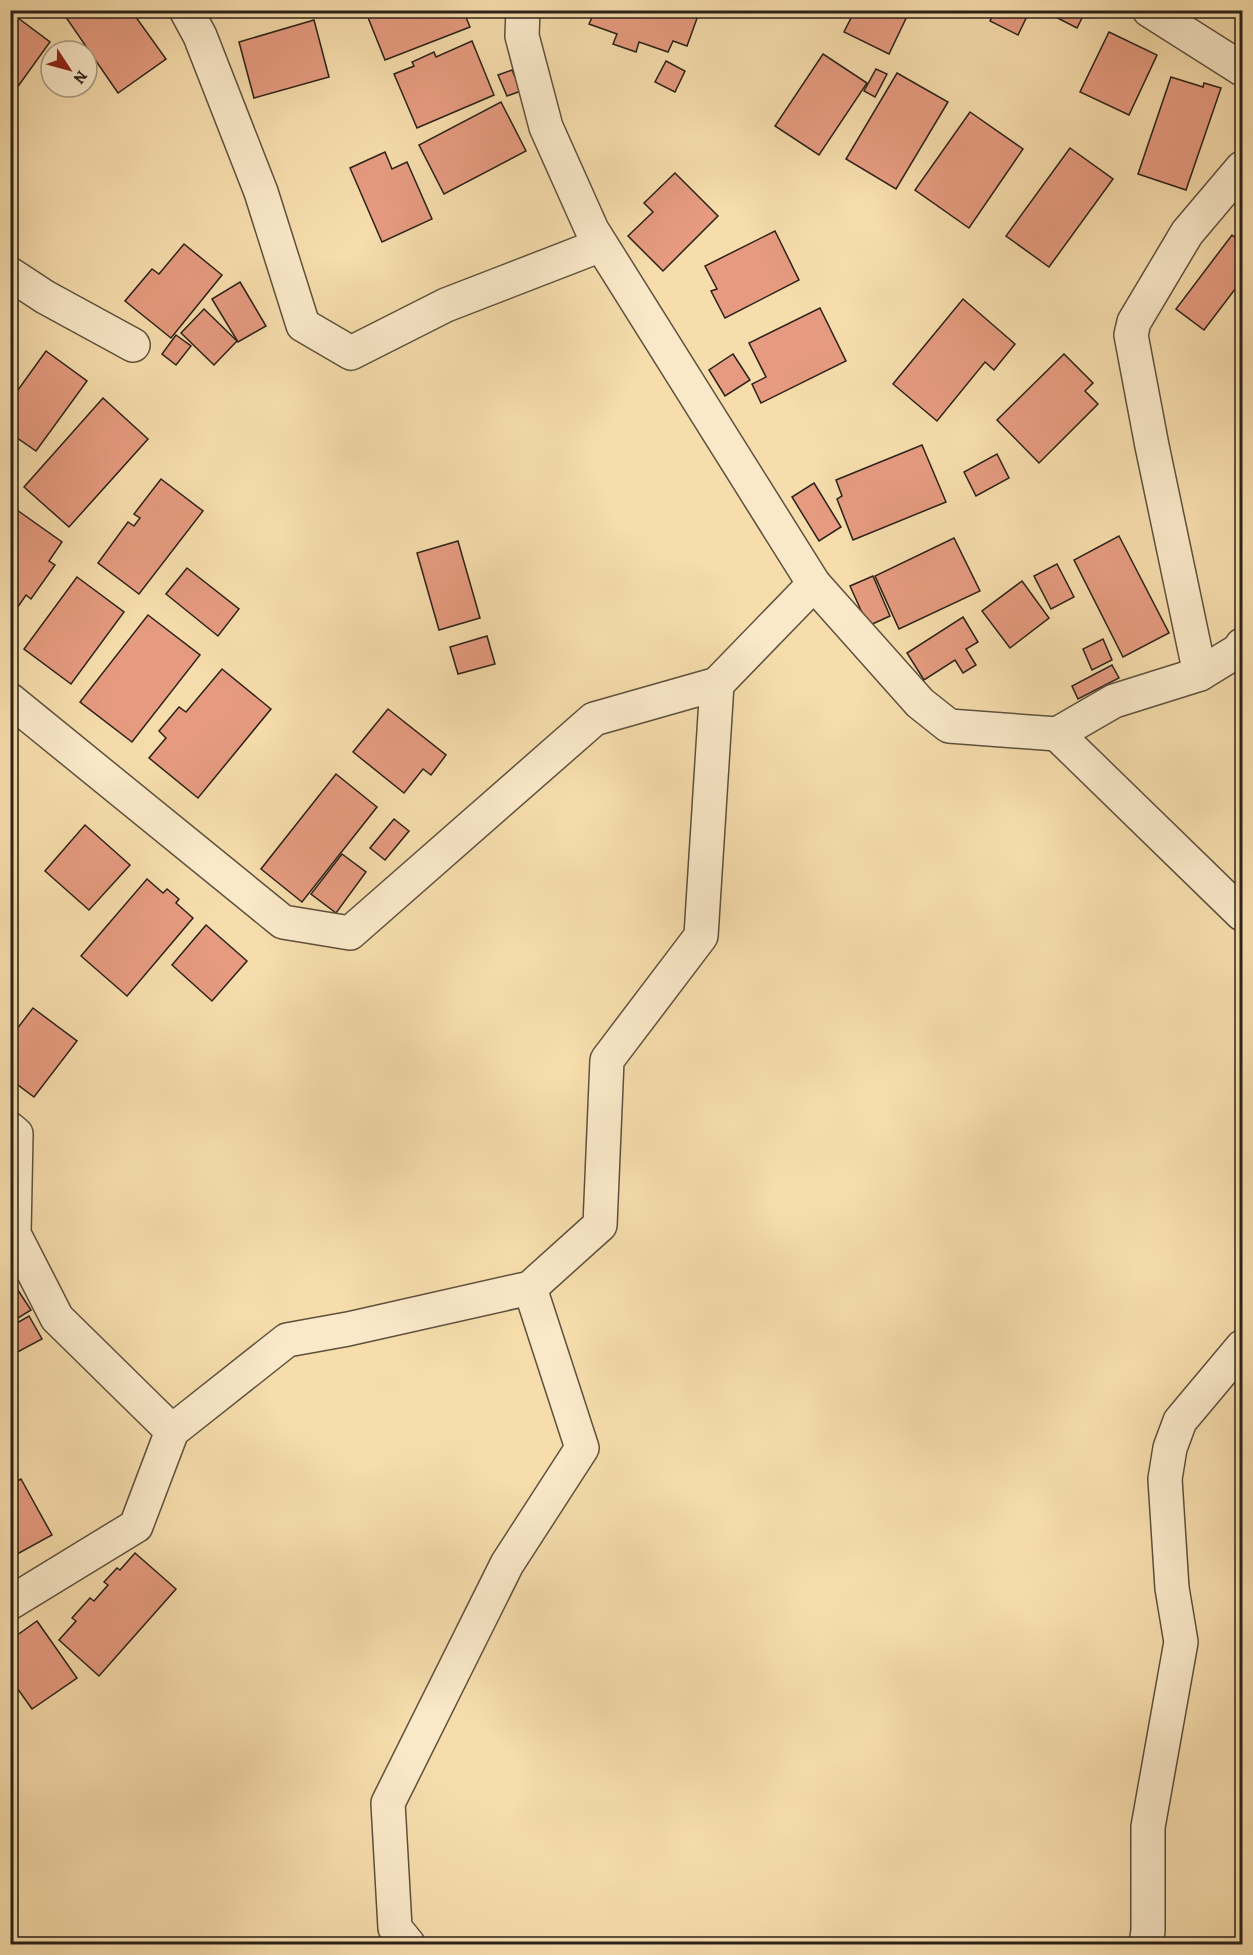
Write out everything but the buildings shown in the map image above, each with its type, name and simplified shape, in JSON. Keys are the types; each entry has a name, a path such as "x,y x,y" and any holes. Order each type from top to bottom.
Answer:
{"street":[{"path":"186,10 200,36 261,192 303,325 351,352 446,305 601,245"},
{"path":"523,10 522,36 546,127 592,230 814,584 920,703 949,726 1057,734 1114,701 1200,674 1241,652"},
{"path":"1149,10 1242,69"},
{"path":"1200,674 1131,335 1134,322 1188,232 1242,168"},
{"path":"10,274 45,297 133,345"},
{"path":"10,700 283,922 350,933 594,719 717,684 814,584"},
{"path":"10,1603 136,1526 172,1431 287,1340 348,1329 530,1288 600,1225 607,1060 701,936 717,684"},
{"path":"1057,734 1242,914"},
{"path":"10,1129 16,1134 15,1234 57,1318 172,1431"},
{"path":"408,1944 395,1928 388,1803 507,1564 582,1448 530,1288"},
{"path":"1146,1944 1148,1827 1181,1642 1173,1588 1165,1479 1170,1448 1180,1421 1242,1347"}]}
